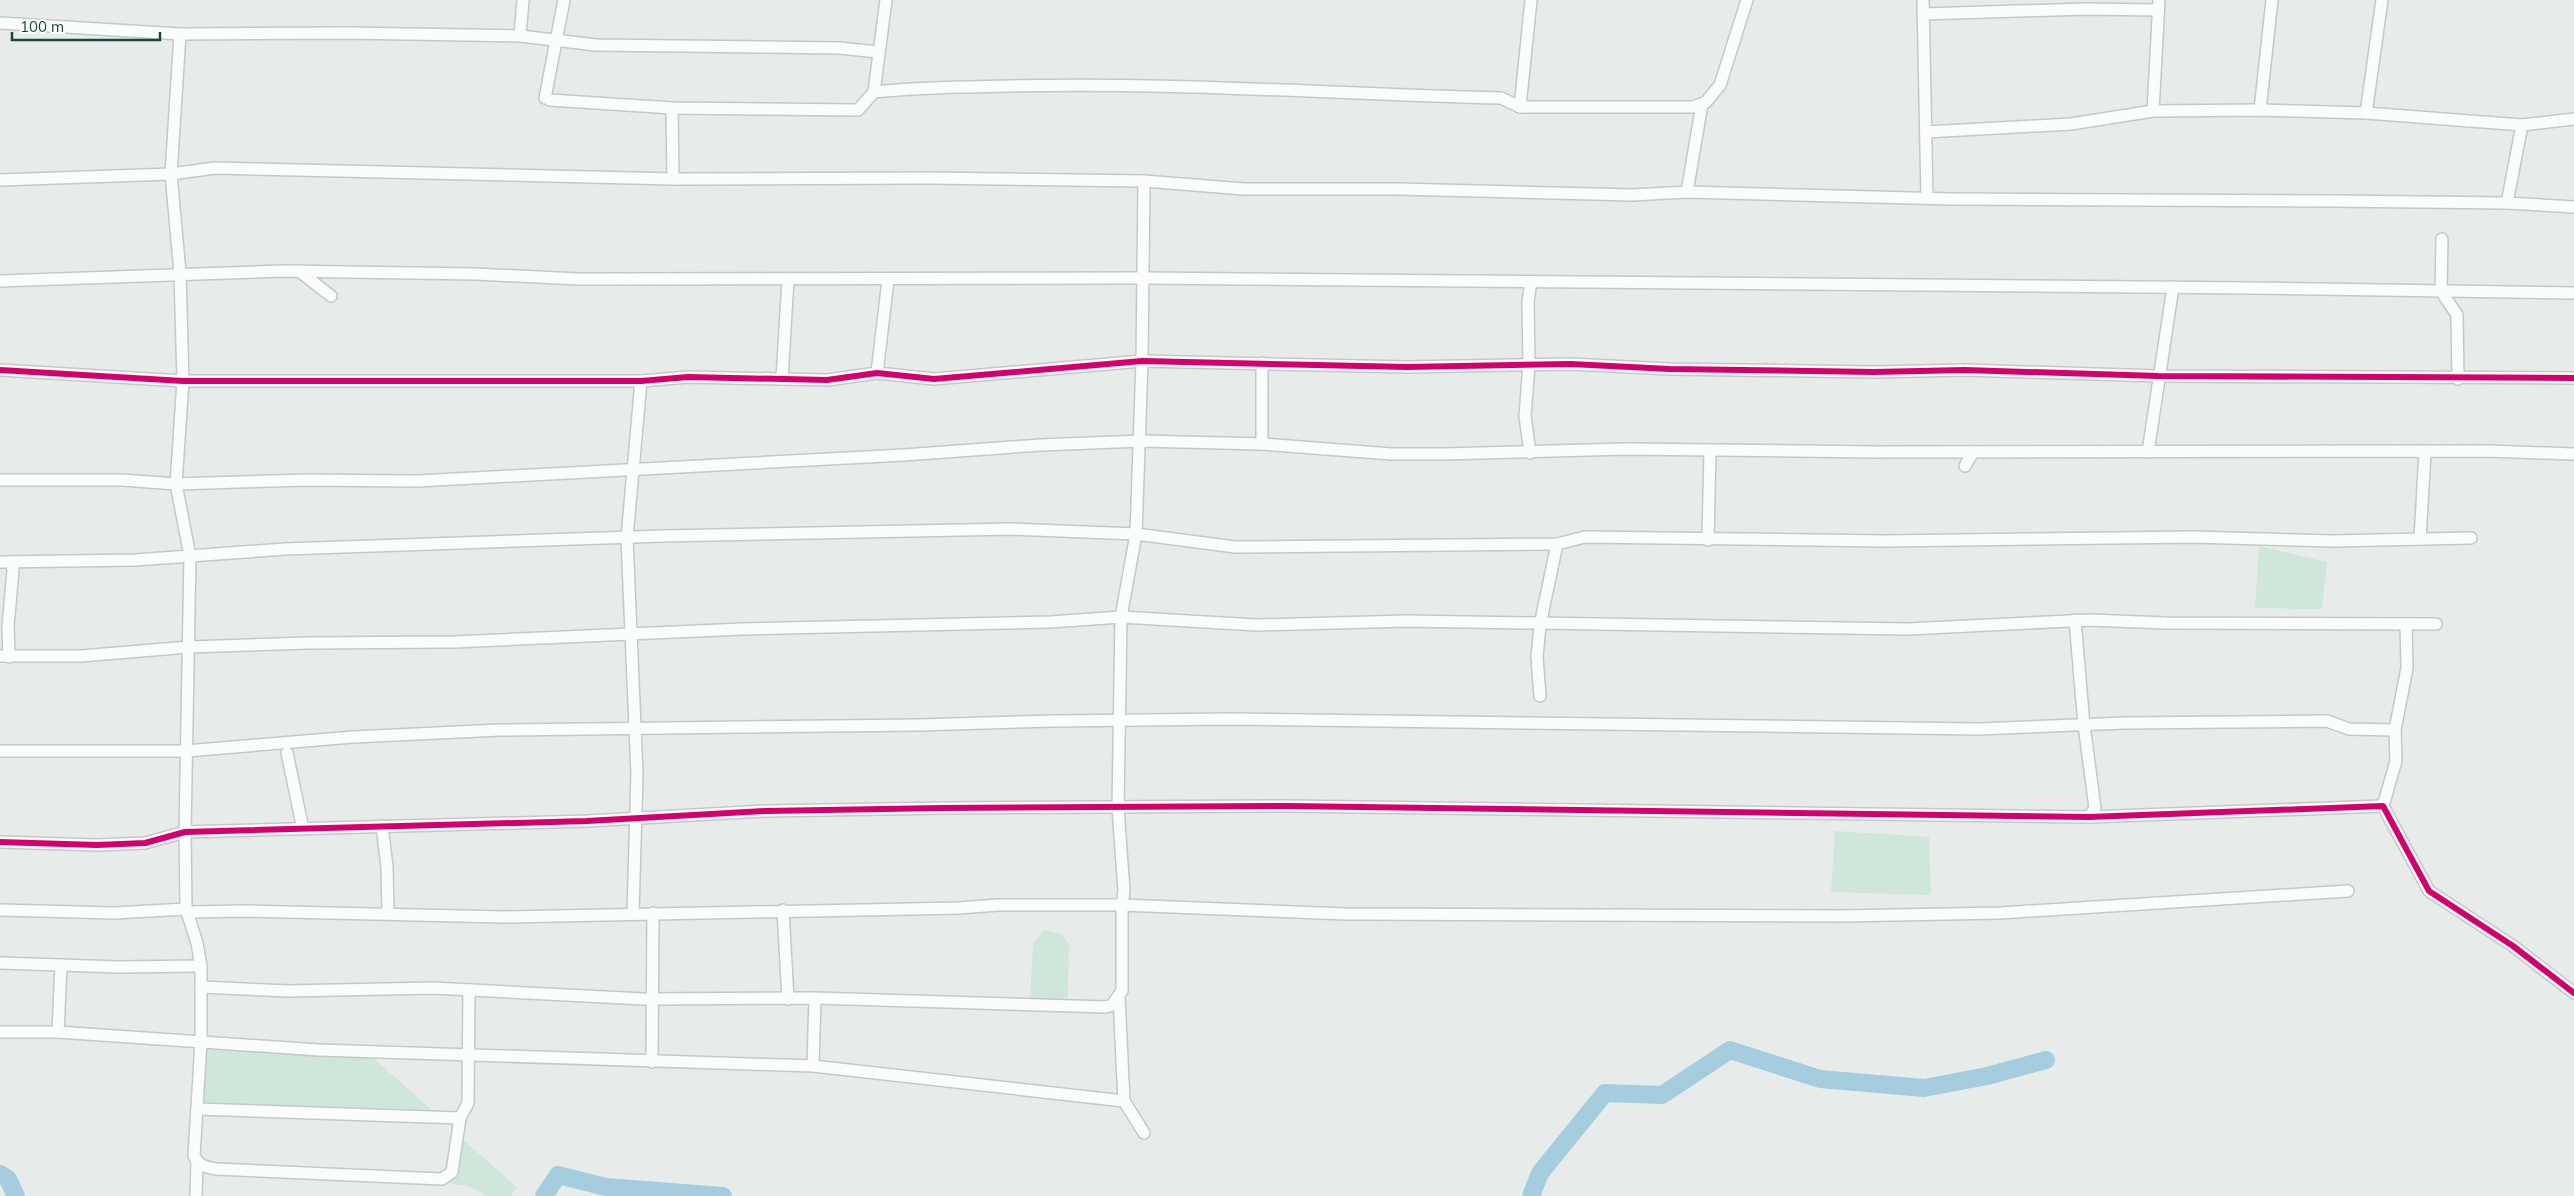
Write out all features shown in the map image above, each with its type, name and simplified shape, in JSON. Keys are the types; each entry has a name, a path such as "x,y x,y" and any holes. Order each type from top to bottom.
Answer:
{"street":[{"path":"520,36 523,0"},
{"path":"564,0 556,40 548,99 672,108 858,110 874,92 886,0"},
{"path":"1520,107 1531,0"},
{"path":"874,92 914,88 1060,85 1203,87 1356,95 1501,98 1520,107 1693,106 1702,104 1720,85 1747,0"},
{"path":"1923,0 1927,198"},
{"path":"2260,110 2272,0"},
{"path":"2366,113 2382,0"},
{"path":"1923,14 2159,5 2153,111"},
{"path":"0,23 180,34 348,33 520,36 596,45 839,48 878,52"},
{"path":"180,34 172,174 180,273 183,381 176,484 190,556 185,832 187,910 201,966 201,1042 194,1156 197,1162 204,1167 216,1169 442,1179 452,1172 460,1118 468,1103 469,990"},
{"path":"1688,192 1702,104"},
{"path":"672,108 673,179"},
{"path":"1926,132 2071,124 2153,111 2260,110 2366,113 2522,125 2574,119"},
{"path":"2507,203 2522,125"},
{"path":"0,180 172,174 215,168 673,179 929,178 1144,181 1244,189 1398,189 1632,195 1688,192 1927,198 2507,203 2574,207"},
{"path":"201,987 288,991 433,988 652,999 814,998 1106,1007 1112,1005 1119,998 1122,991 1122,905 1124,891 1118,808 1118,721 1121,617 1136,534 1141,441 1144,181"},
{"path":"2442,239 2441,290 2457,315 2458,379"},
{"path":"299,271 331,296"},
{"path":"0,281 180,273 299,271 476,274 578,279 888,280 1142,278 2173,287 2441,290 2574,294"},
{"path":"782,379 788,279"},
{"path":"877,373 888,280"},
{"path":"1530,453 1525,416 1529,364 1528,301 1531,282"},
{"path":"2148,452 2173,287"},
{"path":"0,370 183,381 641,381 688,377 828,380 877,373 934,379 1142,361 1407,367 1571,364 1669,369 1874,372 1964,370 2158,376 2458,379 2574,378"},
{"path":"1262,363 1262,444"},
{"path":"633,913 637,818 627,538 641,381"},
{"path":"0,480 122,480 176,484 305,480 418,481 894,456 1040,444 1141,441 1262,444 1391,454 1530,453 1626,449 2574,454"},
{"path":"1708,540 1710,450"},
{"path":"1965,466 1973,452"},
{"path":"2420,539 2424,452"},
{"path":"6,562 135,560 286,549 627,538 1012,529 1136,534 1235,547 1557,544 1585,537 1884,541 2194,537 2332,541 2471,538"},
{"path":"1540,696 1538,657 1540,625 1557,544"},
{"path":"6,562 13,570 5,656 81,656 189,647 307,643 463,642 742,629 1050,622 1121,617 1256,625 1407,620 1540,625 1908,629 2075,620 2165,624 2436,624"},
{"path":"2075,620 2084,725 2094,808 2089,817"},
{"path":"2406,624 2406,668 2395,730 2396,761 2384,806 2429,891 2513,946 2574,993"},
{"path":"0,752 186,751 353,737 500,730 1230,719 1979,729 2084,725 2327,721 2349,729 2395,730"},
{"path":"287,753 303,829"},
{"path":"0,842 97,845 145,843 185,832 637,818 795,811 1287,806 2089,817 2384,806"},
{"path":"382,826 387,867 388,913"},
{"path":"0,910 115,913 187,910 503,917 959,908 998,905 1122,905 1346,914 1843,916 2000,914 2348,891"},
{"path":"783,910 788,999"},
{"path":"652,1062 653,913"},
{"path":"0,963 201,966"},
{"path":"58,1032 61,965"},
{"path":"813,1066 814,998"},
{"path":"1119,998 1124,1101 1144,1133"},
{"path":"0,1032 58,1032 201,1042 468,1056 813,1066 1124,1101"},
{"path":"197,1109 460,1118"},
{"path":"196,1196 197,1162"}],"green space":[{"path":"2259,546 2327,562 2322,609 2255,608"},
{"path":"1835,831 1929,837 1931,895 1831,892"},
{"path":"1044,930 1062,934 1069,944 1068,996 1061,1001 1030,999 1033,944"},
{"path":"207,1047 369,1054 435,1113 201,1104"},
{"path":"461,1138 517,1187 511,1196 487,1196 468,1186 440,1182 452,1170"}],"waterway":[{"path":"1531,1196 1540,1173 1605,1093 1662,1095 1730,1050 1820,1079 1924,1088 1987,1076 2046,1060"},
{"path":"0,1174 8,1179 16,1196"},
{"path":"544,1196 558,1175 606,1187 723,1196"}],"cycle path":[{"path":"0,370 183,381 641,381 688,377 827,380 877,373 934,379 1142,361 1407,367 1571,364 1669,369 1874,372 1965,370 2158,376 2574,378"},
{"path":"0,842 97,845 145,843 185,832 587,821 766,811 942,808 1287,806 2089,817 2383,806 2429,891 2513,946 2574,993"}]}
